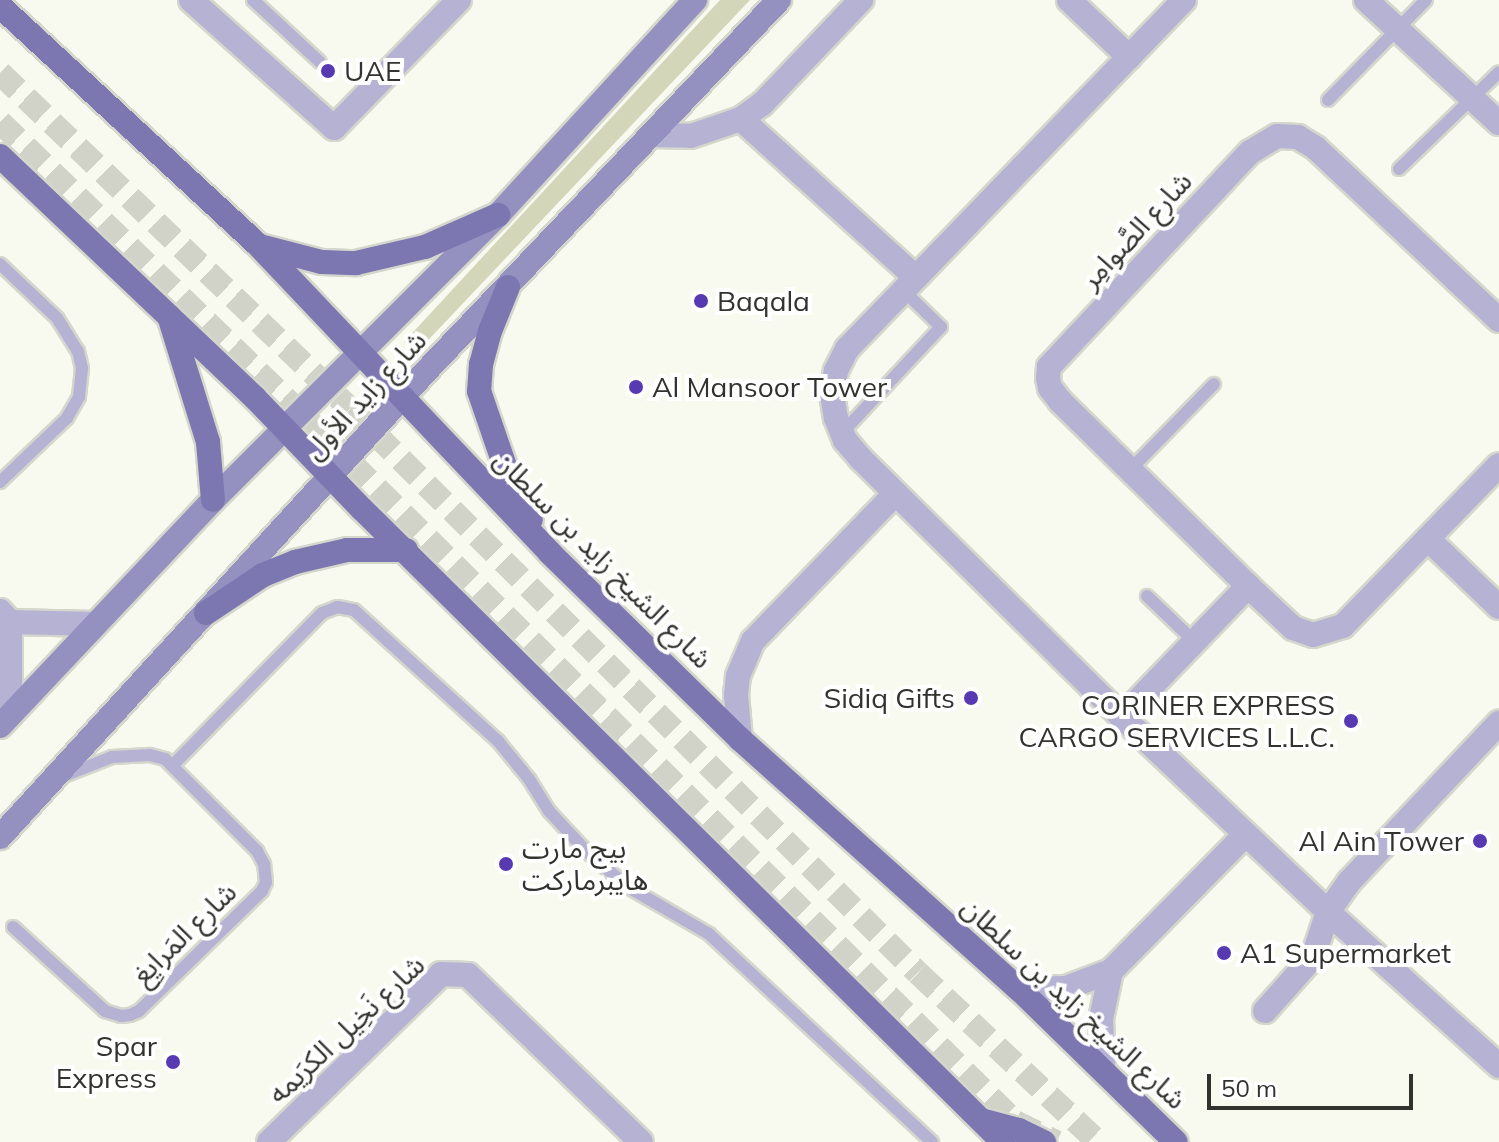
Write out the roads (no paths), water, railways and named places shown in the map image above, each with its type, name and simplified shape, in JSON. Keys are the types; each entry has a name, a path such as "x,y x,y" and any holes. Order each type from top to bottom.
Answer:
{"main road":[{"name":"شارع زايد الأول","path":"5,720 213,500 286,431 498,215 695,0"},
{"name":"شارع زايد الأول","path":"0,837 402,398 779,0"},
{"name":"شارع الشيخ زايد بن سلطان","path":"4,7 258,245 550,553 740,739 1019,989 1176,1142"},
{"path":"0,156 168,314 1003,1142"},
{"path":"258,245 322,262 356,263 425,247 498,215"},
{"path":"508,287 490,331 481,364 479,391 509,478 550,553"},
{"path":"168,314 208,442 213,500"},
{"path":"206,613 243,586 295,562 347,550 406,550"},
{"path":"985,1121 1019,1130 1044,1142"}],"street":[{"path":"191,0 334,128 459,0"},
{"path":"652,135 691,136 741,119 762,104 861,0"},
{"path":"1069,0 1129,57"},
{"path":"1184,0 847,349 836,371 832,394 842,433 895,494 1122,717 1328,912 1499,1066"},
{"path":"1366,0 1499,123"},
{"path":"741,119 909,284"},
{"name":"شارع الصَّوامِر","path":"1498,317 1308,142 1288,135 1267,139 1250,152 1049,367 1050,388 1055,395 1248,586 1293,628 1324,635 1343,626 1499,465"},
{"path":"740,739 737,685 753,641 895,494"},
{"path":"1428,539 1499,607"},
{"path":"1122,717 1248,586"},
{"path":"5,720 5,617 95,624"},
{"path":"1265,1011 1313,957 1328,912 1363,866 1499,723"},
{"path":"1019,989 1066,988 1111,971 1246,834"},
{"path":"1103,1068 1101,1019 1111,971"},
{"name":"شارع نَخِيل الكرَيمه","path":"269,1142 441,974 468,975 641,1142"}],"lane":[{"path":"253,0 320,62"},
{"path":"1328,100 1426,0"},
{"path":"1399,169 1499,72"},
{"path":"0,264 57,318 78,351 82,368 79,397 56,432 0,482"},
{"path":"842,433 941,327 909,284"},
{"path":"1130,470 1214,384"},
{"path":"1147,596 1194,641"},
{"path":"42,790 75,769 112,757 150,755 174,764 322,613 338,607 354,610 498,741 529,779 549,811 586,851 628,887 709,934 932,1142"},
{"name":"شارع المَرايِغ","path":"13,927 105,1011 130,1015 139,1011 262,891 267,874 257,851 174,764"}],"tunnel":[{"path":"0,73 350,409 918,973 1098,1142"},
{"path":"0,122 326,438 1015,1122 1056,1142"}],"place":[{"name":"UAE","path":"328,71"},
{"name":"Baqala","path":"701,301"},
{"name":"Al Mansoor Tower","path":"636,387"},
{"name":"Sidiq Gifts","path":"971,698"},
{"name":"CORINER EXPRESS CARGO SERVICES L.L.C.","path":"1351,721"},
{"name":"Al Ain Tower","path":"1480,841"},
{"name":"بيج مارت هايبرماركت","path":"506,864"},
{"name":"A1 Supermarket","path":"1224,953"},
{"name":"Spar Express","path":"173,1062"}]}
